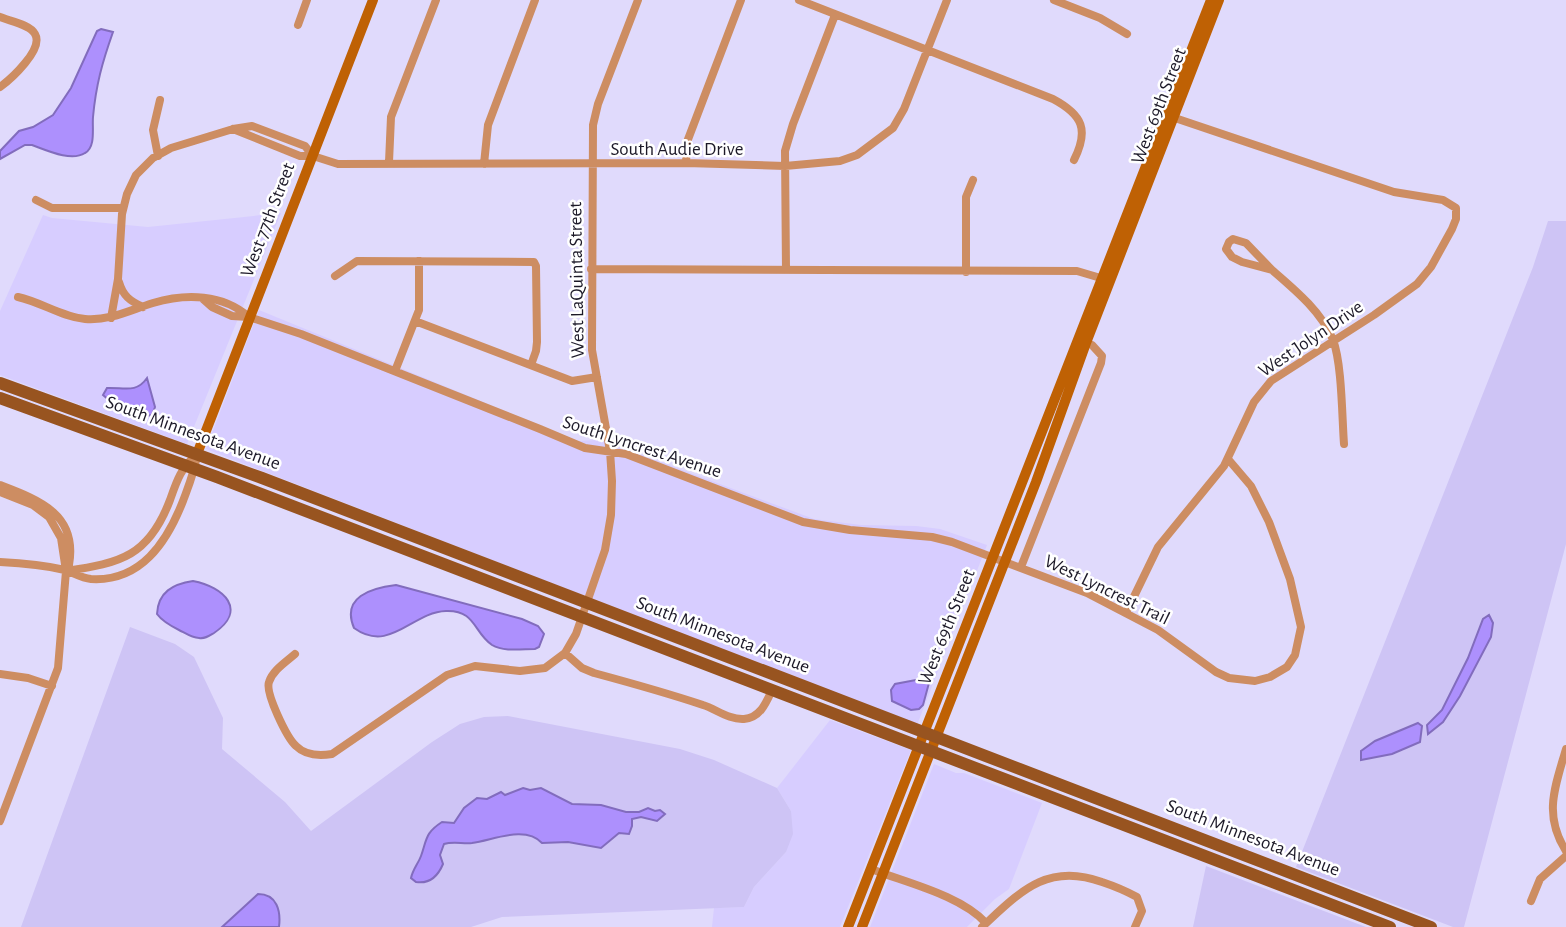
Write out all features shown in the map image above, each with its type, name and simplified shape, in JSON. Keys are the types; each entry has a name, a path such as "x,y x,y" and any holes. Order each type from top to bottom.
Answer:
{"main road":[{"name":"West 77th Street","path":"197,454 373,0"},
{"name":"West 69th Street","path":"848,927 930,735 1000,559 1170,116 1211,0"},
{"name":"West 69th Street","path":"1170,116 1219,0"},
{"name":"South Minnesota Avenue","path":"0,383 197,454 1431,927"},
{"name":"South Minnesota Avenue","path":"0,398 190,467 1390,927"},
{"name":"West 69th Street","path":"862,927 883,874 924,749"}],"street":[{"path":"298,25 307,0"},
{"path":"389,163 391,117 436,0"},
{"path":"484,163 488,125 535,0"},
{"name":"West LaQuinta Street","path":"565,653 588,604 605,550 611,515 610,451 592,350 593,125 598,104 638,0"},
{"path":"686,163 687,142 741,0"},
{"path":"799,0 1069,107 1084,133 1074,160"},
{"name":"South Audie Drive","path":"158,156 171,148 233,129 300,156 313,156 338,164 686,163 785,166 840,161 857,155 893,128 904,110 947,0"},
{"path":"1054,0 1100,18 1127,34"},
{"path":"786,270 785,166 788,139 835,15"},
{"path":"0,17 30,28 37,39 22,68 0,87"},
{"path":"18,297 84,319 111,318 118,279 123,208 136,175 158,156 153,130 160,100"},
{"name":"West Jolyn Drive","path":"1125,613 1158,547 1228,459 1261,392 1271,381 1417,284 1431,267 1456,219 1456,208 1443,200 1397,192 1170,116"},
{"path":"966,272 966,197 973,180"},
{"path":"36,200 52,208 123,208"},
{"path":"1272,270 1232,257 1227,254 1227,245 1233,239 1246,243 1312,309 1334,341 1344,444"},
{"path":"335,276 357,261 534,262 537,342 531,365"},
{"path":"395,371 419,310 419,261"},
{"path":"591,269 1077,271 1107,280"},
{"path":"118,279 122,292 143,307"},
{"name":"South Lyncrest Avenue","path":"111,318 178,298 215,298 237,306 249,317 301,334 568,442 586,448 626,454 803,522 850,530 932,537 1000,559"},
{"path":"415,321 572,380 597,377"},
{"path":"1021,567 1101,363 1102,356 1098,350 1082,342"},
{"name":"West 77th Street","path":"66,571 114,562 141,547 162,520 197,454"},
{"name":"West Lyncrest Trail","path":"1000,559 1087,593 1166,635 1201,662 1229,678 1244,681 1270,677 1287,667 1295,655 1301,627 1298,610 1278,544 1256,495 1228,459"},
{"name":"West 77th Street","path":"0,562 66,571 84,578 121,574 144,562 160,546 172,528 190,467"},
{"path":"0,485 36,499 54,512 64,527 70,545 66,571"},
{"path":"0,492 33,505 49,517 61,538 66,571 60,661 0,821"},
{"path":"295,654 274,673 268,684 268,695 295,746 319,756 332,754 447,675 475,666 520,671 545,668 565,653 582,668 594,673 706,706 734,718 745,719 756,715 765,706 772,690"},
{"path":"0,674 28,678 52,687"},
{"path":"1531,901 1540,879 1566,854 1557,837 1552,814 1553,796 1566,749"},
{"path":"871,869 953,900 977,913 984,925 1009,901 1045,879 1074,874 1108,884 1137,897 1142,911 1135,927"}],"shaded area":[{"path":"101,29 113,32 98,84 92,142 88,150 79,155 66,156 25,145 0,159 0,151 19,131 33,127 53,115 71,88 97,31"},
{"path":"281,213 187,444 0,375 0,311 43,215 148,227"},
{"path":"1548,221 1566,221 1566,544 1464,927 1453,927 1296,867 1533,267"},
{"path":"259,310 578,441 614,439 618,446 814,519 861,525 940,529 987,545 917,725 206,449"},
{"path":"147,378 155,407 152,415 146,416 110,401 103,395 107,388 134,388"},
{"path":"193,581 214,588 228,601 230,608 224,624 203,638 186,634 157,614 160,600 168,590"},
{"path":"396,585 522,619 538,626 544,634 539,647 535,649 502,649 486,640 469,618 446,611 434,613 390,634 367,635 354,628 351,617 355,602 368,592"},
{"path":"1489,615 1493,623 1491,637 1460,696 1443,722 1428,734 1427,725 1442,710 1468,658 1483,619"},
{"path":"130,627 175,644 194,657 223,718 222,749 285,802 311,831 460,724 484,717 508,716 680,749 714,760 777,788 791,811 793,834 786,852 754,887 744,907 502,917 471,927 21,927"},
{"path":"926,678 929,683 923,705 919,709 911,710 892,701 891,690 895,684"},
{"path":"830,720 911,750 840,927 712,927 714,908 744,907 754,887 786,852 791,811 777,788"},
{"path":"1418,723 1422,726 1420,742 1392,754 1361,760 1361,751 1375,741"},
{"path":"934,764 1042,803 1009,889 967,927 870,927"},
{"path":"523,788 541,788 572,804 601,805 626,812 639,812 648,808 660,810 665,814 657,821 641,817 632,819 629,834 619,833 601,848 568,842 542,843 527,835 518,834 472,843 447,843 440,855 443,864 436,875 421,882 411,878 427,837 436,826 442,822 454,823 464,808 477,798 487,799 501,792 505,795"},
{"path":"1206,866 1366,927 1193,927"},
{"path":"258,894 274,900 279,915 279,927 222,927"}]}
